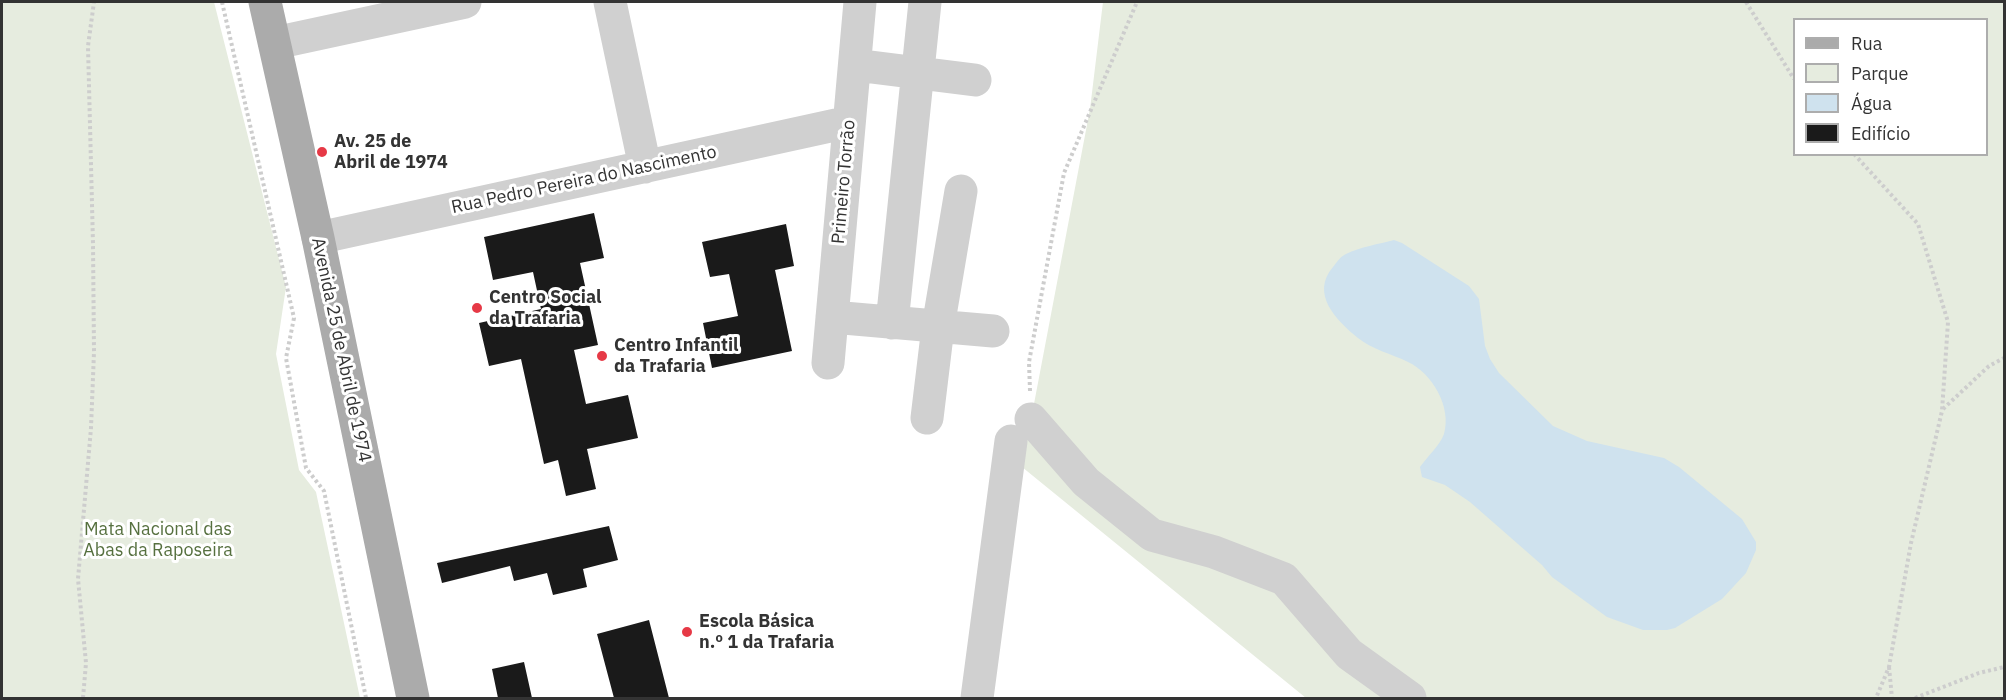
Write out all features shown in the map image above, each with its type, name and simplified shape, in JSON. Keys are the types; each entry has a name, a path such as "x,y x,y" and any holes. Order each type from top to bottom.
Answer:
{"main road":[{"name":"Avenida 25 de Abril de 1974","path":"265,2 318,238 413,699"}],"street":[{"path":"275,43 465,2"},
{"path":"610,2 645,166"},
{"name":"Primeiro Torrão","path":"828,363 860,2"},
{"path":"892,323 925,2"},
{"path":"855,65 975,80"},
{"name":"Rua Pedro Pereira do Nascimento","path":"318,238 849,122"},
{"path":"927,418 938,327 961,191"},
{"path":"832,317 993,332"},
{"path":"977,699 1021,430 1152,535 1214,552 1284,579 1349,654 1410,699"}],"path":[{"path":"83,699 86,663 78,579 91,428 94,352 88,46 94,2"},
{"path":"222,2 294,318 286,358 306,468 324,491 366,699"},
{"path":"1021,430 1029,362 1064,173 1137,2"},
{"path":"1746,2 1793,77"},
{"path":"1856,156 1918,224 1948,322 1942,411 1911,543 1889,667 1876,699"},
{"path":"1942,411 1989,366 2004,358"},
{"path":"1889,667 1892,699"},
{"path":"1915,699 1979,673 2004,667"}],"green space":[{"name":"Mata Nacional das Abas da Raposeira","path":"2,2 214,2 286,287 276,354 299,470 316,492 360,698 2,698"},
{"path":"1103,2 2004,2 2004,698 1306,698 1022,467 1090,109"}],"water":[{"path":"1394,240 1469,286 1479,299 1485,346 1490,359 1499,373 1553,426 1587,441 1664,458 1679,467 1742,519 1756,542 1756,550 1746,573 1722,599 1675,628 1667,630 1643,630 1607,617 1552,577 1542,565 1470,502 1445,485 1422,477 1420,467 1442,438 1446,424 1438,392 1432,382 1417,367 1358,338 1334,315 1325,297 1324,287 1327,277 1342,257 1357,249"}],"building":[{"path":"594,213 604,258 580,263 598,345 574,350 586,404 628,395 638,438 587,449 596,489 566,496 558,460 544,464 521,359 489,366 479,323 541,309 533,272 493,280 484,237"},
{"path":"786,224 794,266 775,270 792,351 712,368 703,323 738,316 729,274 710,277 702,242"},
{"path":"609,526 618,560 583,569 587,587 553,595 547,573 514,581 510,566 442,583 437,563"},
{"path":"649,620 669,698 614,698 597,634"},
{"path":"524,662 532,698 498,698 492,669"}],"place":[{"name":"Av. 25 de Abril de 1974","path":"322,152"},
{"name":"Centro Social da Trafaria","path":"477,308"},
{"name":"Centro Infantil da Trafaria","path":"602,356"},
{"name":"Escola Básica n.º 1 da Trafaria","path":"687,632"}]}
